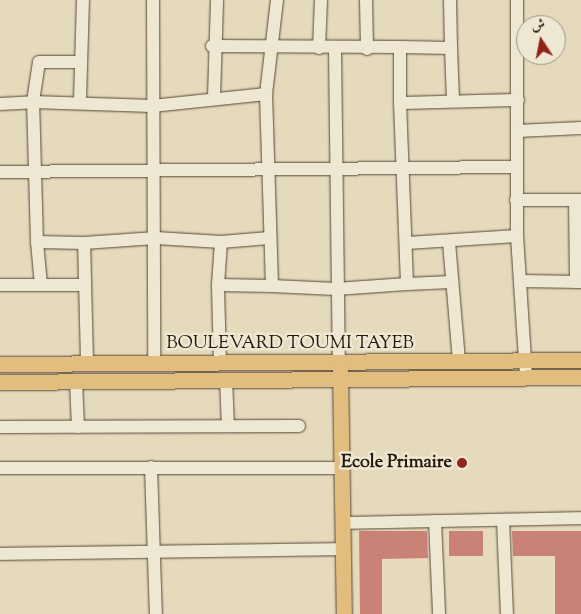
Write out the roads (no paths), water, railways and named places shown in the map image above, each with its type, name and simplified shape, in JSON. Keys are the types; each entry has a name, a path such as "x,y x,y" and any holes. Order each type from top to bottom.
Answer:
{"main road":[{"name":"BOULEVARD TOUMI TAYEB","path":"0,382 226,379 459,362 526,359 581,360"},
{"name":"BOULEVARD TOUMI TAYEB","path":"0,364 87,362 220,363 340,370 526,377 581,377"},
{"path":"340,370 344,614"}],"street":[{"path":"80,100 79,62 83,0"},
{"path":"153,0 152,106 156,238 154,363"},
{"path":"214,97 212,46 217,0"},
{"path":"272,286 266,94 277,0"},
{"path":"319,48 321,0"},
{"path":"366,0 367,49"},
{"path":"450,0 453,99"},
{"path":"517,0 516,200 526,377"},
{"path":"212,46 335,49 451,48"},
{"path":"400,48 401,168 407,243 407,284"},
{"path":"335,49 336,289 340,370"},
{"path":"41,285 37,242 33,102 39,62 79,62"},
{"path":"0,104 80,100 152,106 214,97 266,94"},
{"path":"400,103 453,99 518,100"},
{"path":"517,131 581,128"},
{"path":"0,172 35,174 154,174 268,167 516,167"},
{"path":"516,200 578,200 579,282 521,281"},
{"path":"407,243 449,242 517,236"},
{"path":"37,242 84,243 156,238 221,242 269,238"},
{"path":"220,363 218,286 221,242"},
{"path":"449,242 459,362"},
{"path":"84,243 87,362"},
{"path":"218,286 336,289 451,282"},
{"path":"0,284 85,285"},
{"path":"226,379 228,426"},
{"path":"76,381 78,427"},
{"path":"0,427 299,426"},
{"path":"151,467 156,614"},
{"path":"0,468 342,468"},
{"path":"343,523 581,518"},
{"path":"503,520 507,614"},
{"path":"435,521 439,614"},
{"path":"0,554 344,549"}],"place":[{"name":"Ecole Primaire","path":"462,463"}]}
